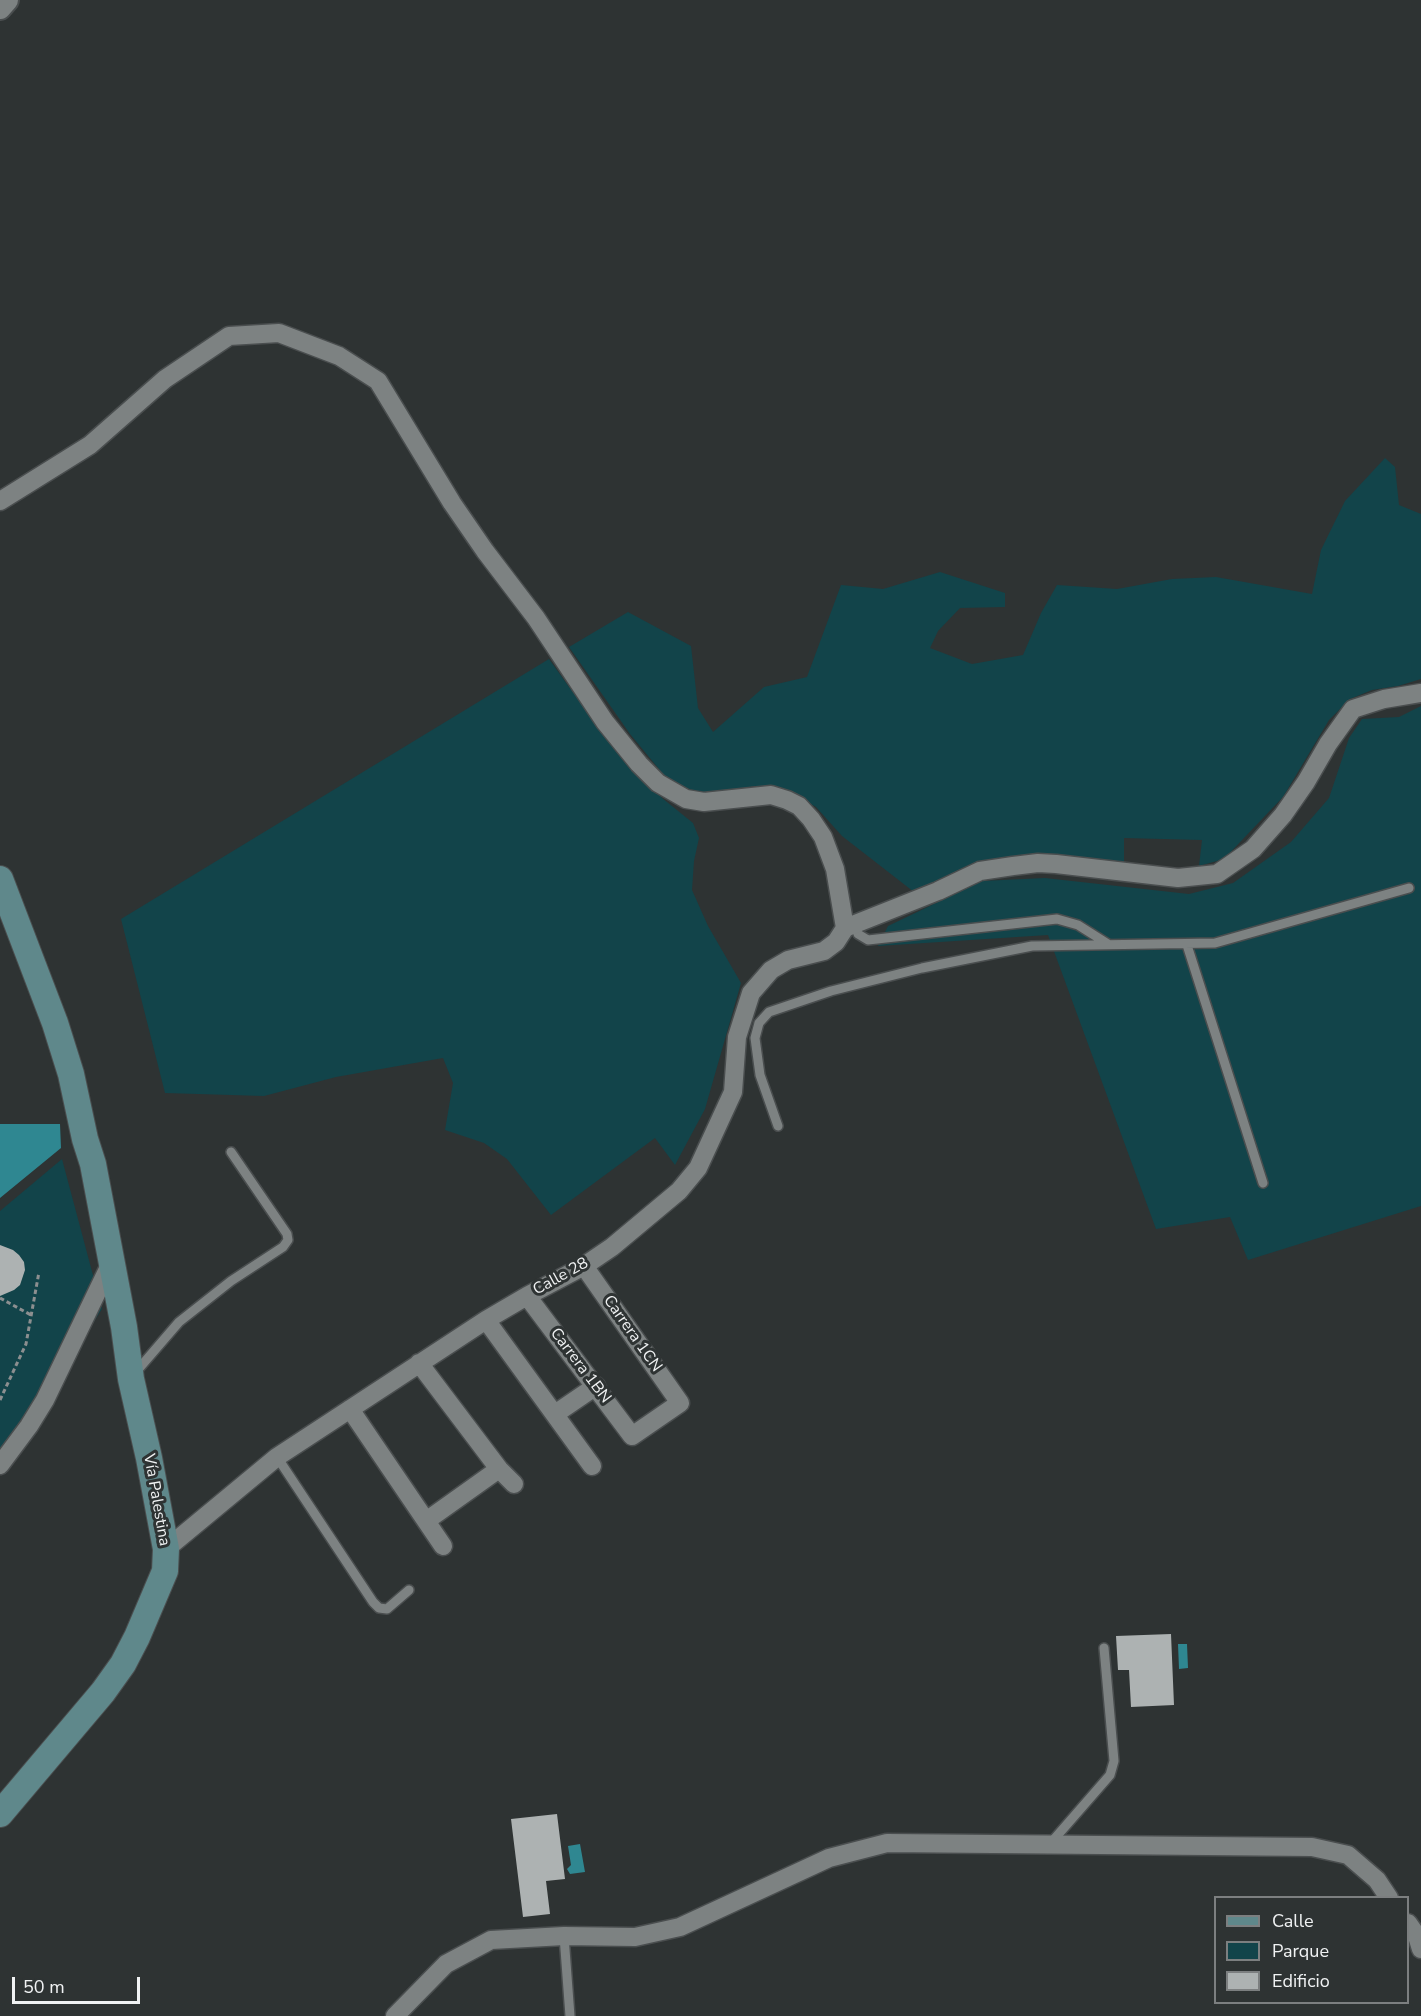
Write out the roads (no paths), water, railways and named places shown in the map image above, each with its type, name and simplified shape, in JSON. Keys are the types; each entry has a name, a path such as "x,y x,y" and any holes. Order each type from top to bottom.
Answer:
{"main road":[{"name":"Vía Palestina","path":"0,879 55,1023 71,1074 93,1164 124,1327 131,1379 166,1550 165,1571 123,1664 96,1701 0,1814"}],"street":[{"path":"0,8 7,0"},
{"path":"0,501 90,446 165,379 229,336 279,333 339,356 378,381 452,503 553,644 605,722 639,764 658,783 686,799 704,802 771,795 799,806 812,819 823,837 835,869 850,926 938,891 980,871 1038,862 1178,878 1217,874 1253,849 1283,815 1353,709 1384,699 1421,693"},
{"name":"Calle 28","path":"166,1550 277,1457 486,1320 584,1266 612,1247 680,1191 698,1168 733,1092 736,1037 751,993 771,970 788,960 824,951 836,942 850,926"},
{"path":"0,1465 45,1400 111,1263"},
{"name":"Carrera 1CN","path":"584,1266 680,1402 632,1436"},
{"name":"Carrera 1BN","path":"527,1296 632,1436"},
{"path":"486,1320 592,1466"},
{"path":"419,1363 499,1469 514,1484"},
{"path":"555,1414 596,1386"},
{"path":"350,1409 443,1546"},
{"path":"426,1521 499,1469"},
{"path":"395,2016 446,1964 490,1941 564,1936 635,1937 680,1927 829,1858 887,1843 1312,1846 1348,1856 1377,1880 1388,1896"},
{"path":"1409,1926 1417,1936 1421,1949"}],"lane":[{"path":"778,1126 760,1075 755,1038 759,1023 769,1012 831,991 922,968 1032,946 1215,943 1409,888"},
{"path":"850,926 868,940 1057,919 1078,925 1108,944"},
{"path":"1187,945 1263,1183"},
{"path":"131,1379 179,1322 231,1281 284,1247 288,1240 287,1234 231,1152"},
{"path":"277,1457 373,1602 380,1608 387,1609 409,1590"},
{"path":"1049,1845 1110,1775 1114,1761 1104,1648"},
{"path":"564,1936 570,2016"}]}
